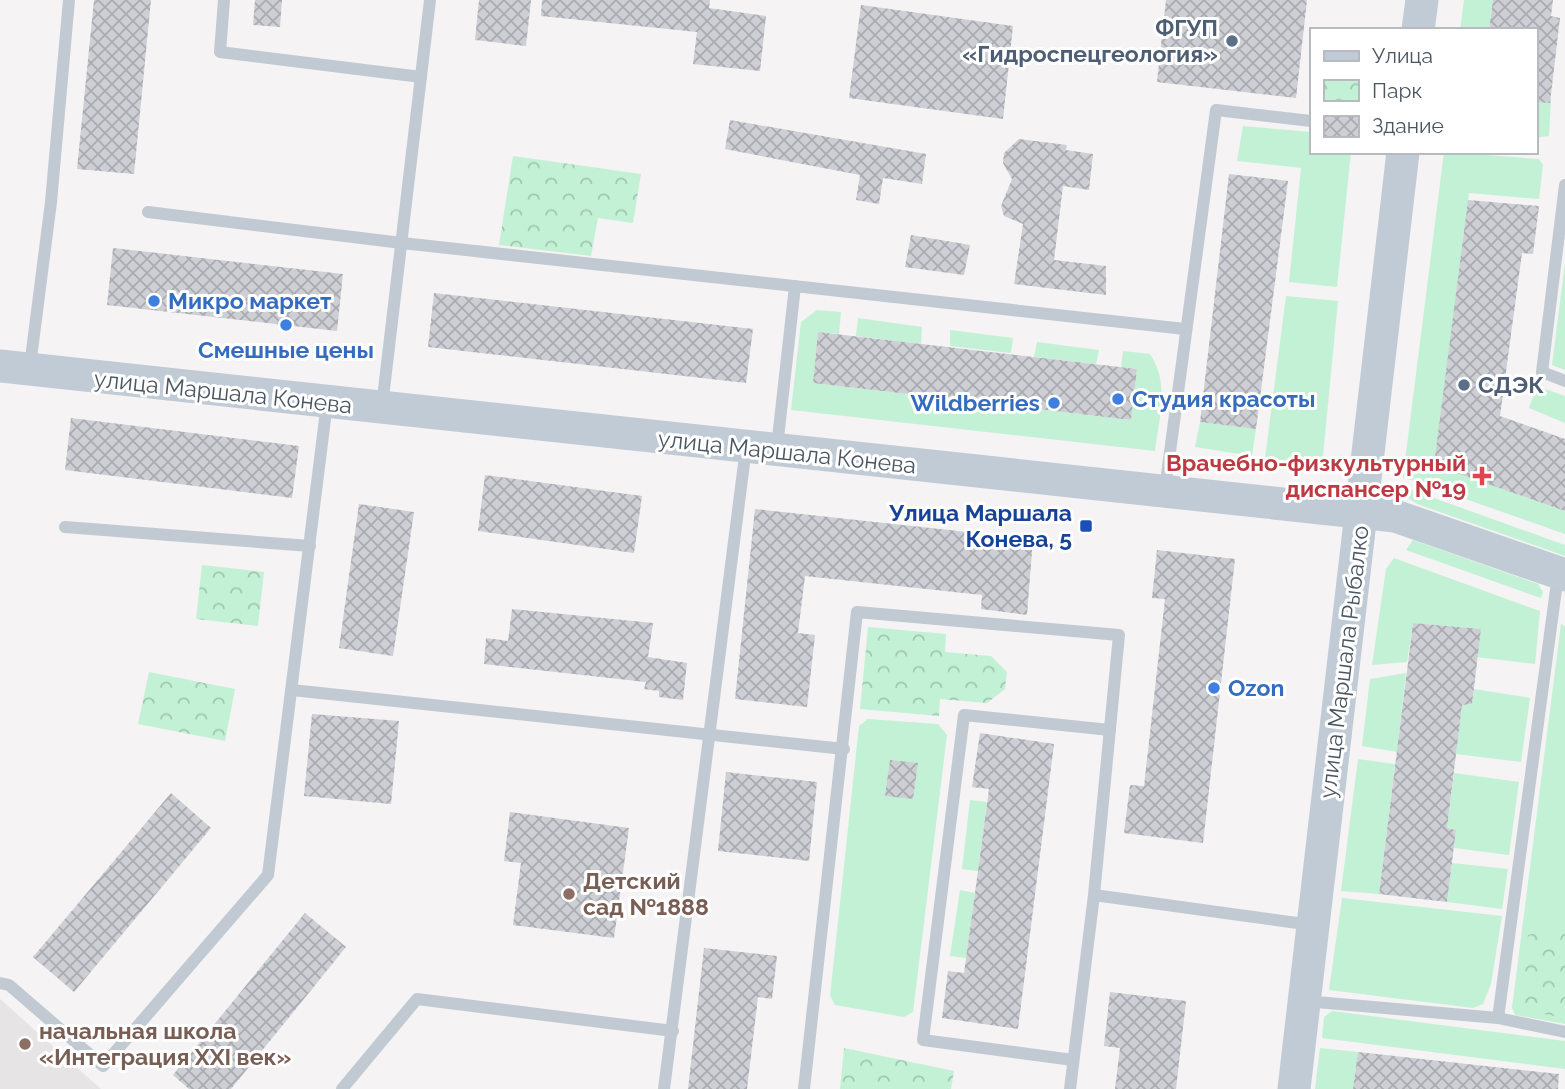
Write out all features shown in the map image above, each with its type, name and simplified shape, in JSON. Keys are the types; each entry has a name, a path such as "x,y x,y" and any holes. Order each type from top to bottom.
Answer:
{"street":[{"path":"1418,28 1422,0"},
{"name":"улица Маршала Рыбалко","path":"1294,1089 1403,154"},
{"name":"улица Маршала Конева","path":"15,368 1395,516 1562,574"}],"lane":[{"path":"15,368 51,202 69,0"},
{"path":"224,0 220,52 421,77"},
{"path":"382,409 430,0"},
{"path":"1164,492 1216,110 1310,121"},
{"path":"1565,185 1542,372 1565,381"},
{"path":"148,212 402,243 1185,329"},
{"path":"664,1089 710,733 761,449 795,286"},
{"path":"0,983 9,985 103,1066 268,875 327,403"},
{"path":"65,527 310,546"},
{"path":"1498,1018 1562,574"},
{"path":"804,1089 844,749 856,612 1119,635 1094,895 1070,1089"},
{"path":"292,690 844,749"},
{"path":"1073,1060 923,1040 964,715 1110,730"},
{"path":"1094,895 1314,925"},
{"path":"342,1089 416,999 673,1031"},
{"path":"1304,1001 1498,1018 1565,1032"}],"shaded area":[{"name":"начальная школа «Интеграция XXI век»","path":"0,999 101,1089 0,1089"}],"green space":[{"path":"1464,0 1493,0 1489,28 1460,28"},
{"path":"1537,96 1551,99 1549,136 1537,138"},
{"path":"1243,126 1310,132 1310,154 1351,154 1337,287 1289,282 1301,168 1237,161"},
{"path":"1444,154 1539,159 1543,165 1539,199 1469,193 1435,464 1565,511 1565,534 1403,477"},
{"path":"513,156 641,174 633,223 598,218 591,256 499,245"},
{"path":"1565,263 1565,370 1552,365"},
{"path":"1286,296 1338,301 1322,466 1265,458"},
{"path":"817,310 841,312 839,334 818,332 813,383 1131,420 1137,369 1121,367 1123,351 1150,354 1160,377 1162,401 1155,451 791,410 801,322"},
{"path":"858,318 922,327 921,344 856,336"},
{"path":"950,330 1013,338 1011,353 950,346"},
{"path":"1037,342 1099,350 1096,364 1034,357"},
{"path":"1542,388 1565,396 1565,423 1529,408 1533,397"},
{"path":"1200,422 1256,429 1252,456 1195,447"},
{"path":"1403,487 1565,545 1565,556 1417,504 1400,493"},
{"path":"1413,540 1538,584 1543,592 1541,598 1406,550"},
{"path":"1394,558 1540,611 1535,664 1477,657 1481,629 1413,623 1407,662 1372,665 1386,569"},
{"path":"202,565 264,572 258,626 196,619"},
{"path":"1561,624 1565,626 1565,1024 1515,1015 1512,1008"},
{"path":"868,627 946,634 945,652 991,656 1007,672 1005,689 987,703 940,699 939,716 860,709"},
{"path":"149,672 235,689 225,741 138,724"},
{"path":"1406,673 1397,752 1362,746 1370,679"},
{"path":"1474,689 1530,698 1521,762 1456,754 1462,705 1472,704"},
{"path":"868,719 938,724 947,735 913,1012 904,1017 835,1005 830,996 859,726"},
{"path":"1358,759 1395,764 1379,894 1341,891"},
{"path":"1454,773 1519,782 1509,855 1454,848 1456,830 1447,828"},
{"path":"970,800 987,802 978,871 962,869"},
{"path":"1452,863 1508,869 1502,909 1447,902"},
{"path":"960,890 975,893 966,958 950,956"},
{"path":"1342,898 1502,916 1491,984 1483,1004 1473,1008 1329,990"},
{"path":"1565,926 1565,1018 1518,1009 1528,935"},
{"path":"1332,1011 1565,1041 1565,1069 1322,1038 1324,1017"},
{"path":"844,1048 954,1071 951,1089 840,1089"},
{"path":"1320,1048 1358,1052 1353,1089 1315,1089"}],"building":[{"path":"94,0 151,0 134,174 77,169"},
{"path":"255,0 282,0 280,27 253,25"},
{"path":"479,0 531,0 526,46 475,40"},
{"path":"542,0 710,0 709,8 766,16 760,71 693,64 697,32 541,16"},
{"name":"ФГУП «Гидроспецгеология»","path":"1166,0 1307,0 1296,98 1157,82"},
{"path":"1493,0 1553,0 1551,16 1560,18 1550,103 1537,102 1537,28 1489,28"},
{"path":"861,5 1013,26 1003,119 849,98"},
{"path":"730,120 926,154 922,184 883,178 879,204 856,200 860,175 725,149"},
{"path":"1019,139 1067,145 1066,150 1093,154 1089,190 1063,186 1054,260 1106,266 1106,295 1014,284 1023,224 1004,216 1001,206 1012,179 1003,163 1004,153"},
{"path":"1229,174 1288,181 1256,429 1200,422"},
{"path":"1468,200 1539,206 1533,254 1522,253 1500,416 1565,439 1565,511 1434,465"},
{"path":"911,235 970,245 964,275 905,267"},
{"path":"113,248 343,274 337,331 107,305"},
{"path":"434,293 753,329 746,383 428,347"},
{"path":"818,332 1137,369 1131,420 813,383"},
{"path":"71,418 299,446 292,498 65,470"},
{"path":"485,475 642,496 634,553 478,531"},
{"path":"359,504 414,512 393,656 339,648"},
{"path":"755,509 1033,539 1027,615 981,609 982,595 805,576 798,633 815,635 807,707 735,699"},
{"path":"1157,550 1235,559 1203,843 1124,833 1130,785 1144,786 1165,599 1152,598"},
{"path":"512,609 653,623 648,657 687,663 683,700 659,697 659,691 644,689 646,682 484,664 486,638 508,641"},
{"path":"1413,623 1481,629 1472,704 1462,705 1447,828 1456,830 1447,902 1379,894"},
{"path":"312,714 399,721 391,804 304,796"},
{"path":"980,733 1054,744 1018,1029 942,1018 948,971 964,973 989,789 972,787"},
{"path":"890,760 918,763 913,799 885,796"},
{"path":"726,772 817,782 809,861 718,851"},
{"path":"171,793 211,828 74,992 33,957"},
{"name":"Детский сад №1888","path":"510,812 629,828 614,938 513,925 521,863 504,861"},
{"path":"305,913 346,947 231,1089 189,1089 173,1075"},
{"path":"704,948 777,956 772,999 758,997 747,1089 688,1089"},
{"path":"1110,992 1186,1001 1176,1089 1115,1089 1120,1048 1104,1046"},
{"path":"1358,1052 1559,1074 1558,1089 1353,1089"}],"place":[{"name":"ФГУП «Гидроспецгеология»","path":"1232,41"},
{"name":"Микро маркет","path":"154,301"},
{"name":"Смешные цены","path":"286,325"},
{"name":"СДЭК","path":"1464,385"},
{"name":"Студия красоты","path":"1118,399"},
{"name":"Wildberries","path":"1054,403"},
{"name":"Врачебно-физкультурный диспансер №19","path":"1482,476"},
{"name":"Улица Маршала Конева, 5","path":"1086,526"},
{"name":"Ozon","path":"1214,688"},
{"name":"Детский сад №1888","path":"569,894"},
{"name":"начальная школа «Интеграция XXI век»","path":"25,1044"}]}
